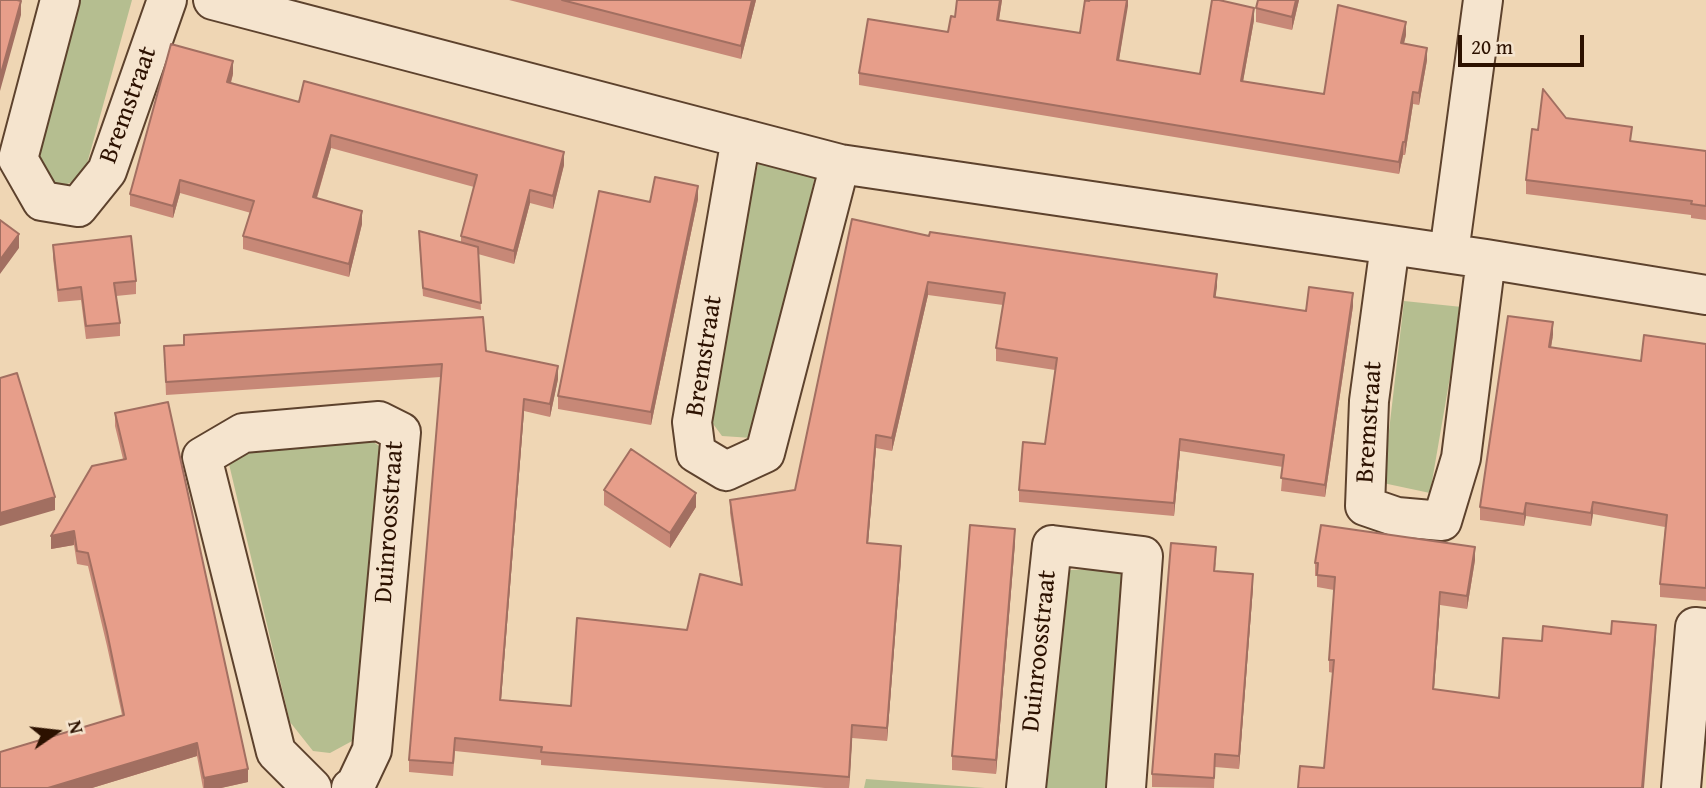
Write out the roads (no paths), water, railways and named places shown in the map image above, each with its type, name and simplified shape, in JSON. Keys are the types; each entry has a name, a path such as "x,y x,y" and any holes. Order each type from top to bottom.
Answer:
{"street":[{"name":"Bremstraat","path":"60,0 18,159 42,201 78,206 107,171 167,0"},
{"path":"213,0 840,164 1449,253 1706,295"},
{"path":"1449,253 1483,0"},
{"name":"Bremstraat","path":"741,138 692,422 696,453 726,471 765,453 840,164"},
{"name":"Bremstraat","path":"1390,245 1368,401 1365,506 1397,517 1442,521 1461,458 1486,259"},
{"name":"Duinroosstraat","path":"312,788 276,752 202,457 243,433 379,421 401,432 372,750 355,786 351,788"},
{"name":"Duinroosstraat","path":"1026,788 1052,545 1143,556 1126,788"},
{"path":"1681,788 1695,627 1706,628"}]}
